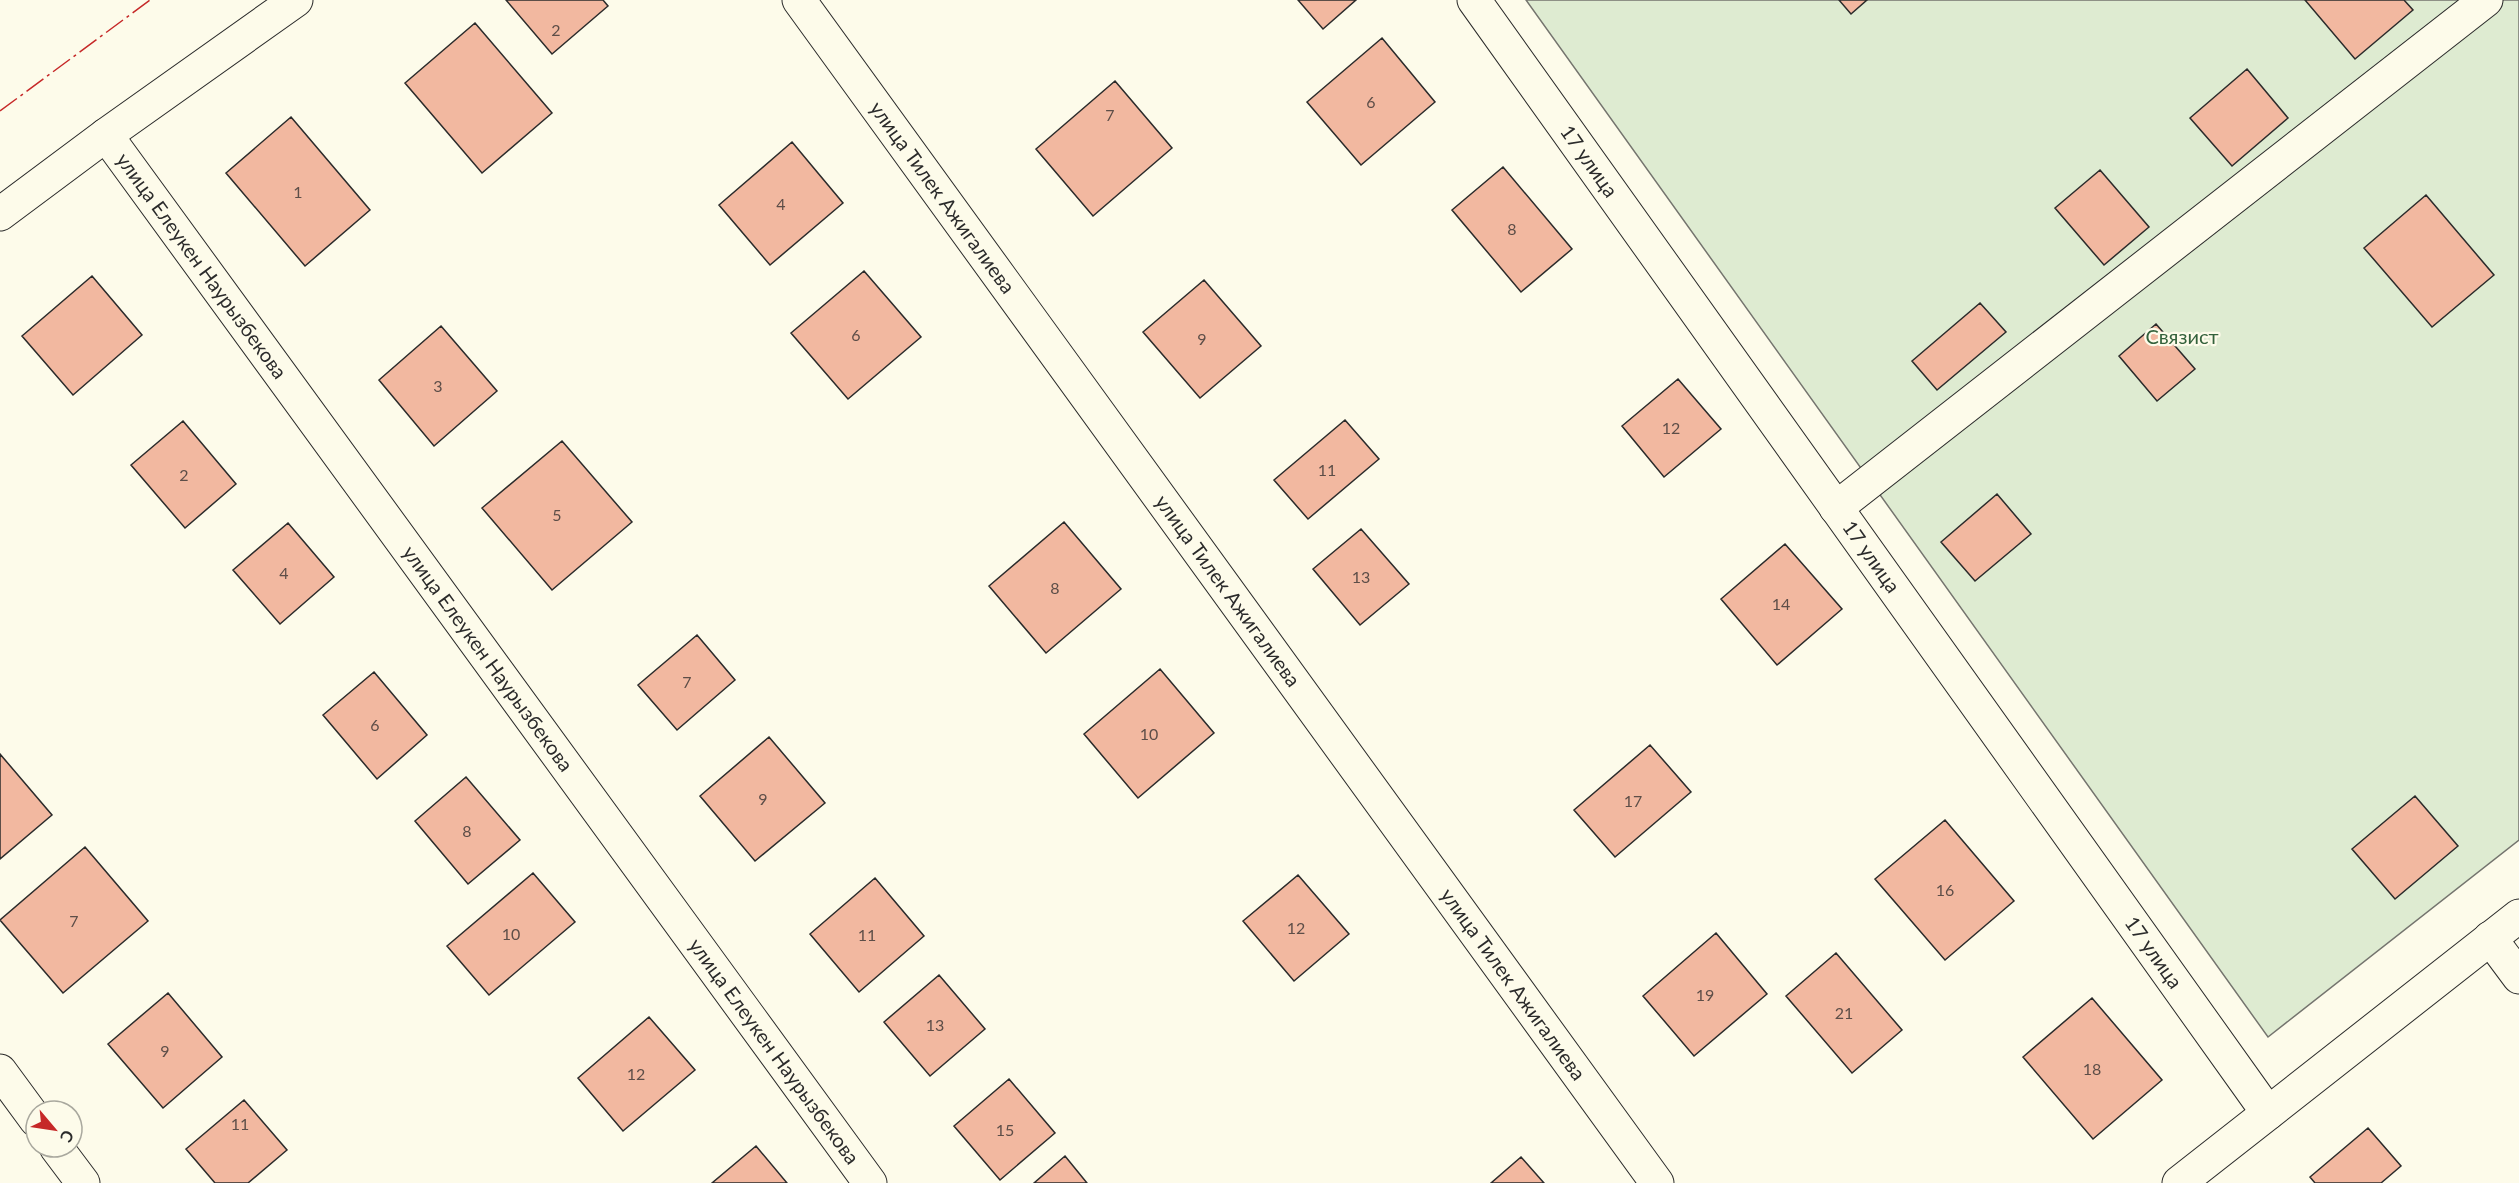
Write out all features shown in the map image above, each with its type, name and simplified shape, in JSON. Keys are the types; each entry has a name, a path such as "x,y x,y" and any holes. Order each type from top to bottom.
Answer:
{"street":[{"path":"0,214 106,135 296,0"},
{"name":"улица Тилек Ажигалиева","path":"799,0 1657,1183"},
{"name":"17 улица","path":"1474,0 2268,1113"},
{"path":"1836,508 2486,0"},
{"name":"улица Елеукен Наурызбекова","path":"106,135 870,1183"},
{"path":"2179,1183 2519,916"},
{"path":"2490,939 2519,977"},
{"path":"0,1071 24,1104"},
{"path":"65,1159 83,1183"}],"green space":[{"name":"Связист","path":"1526,0 2519,0 2519,840 2268,1037"}],"building":[{"path":"506,0 603,0 608,6 552,54"},
{"path":"1298,0 1356,0 1323,29"},
{"path":"1839,0 1867,0 1851,14"},
{"path":"2305,0 2404,0 2413,10 2355,59"},
{"path":"475,23 552,113 482,173 405,83"},
{"path":"1382,38 1435,102 1361,165 1307,102"},
{"path":"2247,69 2288,118 2232,166 2190,118"},
{"path":"1115,81 1172,148 1093,216 1036,149"},
{"path":"291,117 370,210 305,266 226,173"},
{"path":"792,142 843,203 770,265 719,205"},
{"path":"1503,167 1572,249 1521,292 1452,210"},
{"path":"2100,170 2149,227 2104,265 2055,208"},
{"path":"2426,195 2494,275 2432,327 2364,248"},
{"path":"864,271 921,337 848,399 791,333"},
{"path":"92,276 142,335 73,395 22,336"},
{"path":"1204,280 1261,346 1200,398 1143,332"},
{"path":"1980,303 2006,332 1937,390 1912,361"},
{"path":"2156,324 2195,369 2157,401 2119,356"},
{"path":"441,326 497,391 434,446 379,380"},
{"path":"1678,379 1721,429 1664,477 1622,426"},
{"path":"1345,420 1379,459 1308,519 1274,480"},
{"path":"183,421 236,484 185,528 131,465"},
{"path":"562,441 632,522 552,590 482,508"},
{"path":"1997,494 2031,534 1975,581 1941,542"},
{"path":"1064,522 1121,589 1046,653 989,586"},
{"path":"288,523 334,577 280,624 233,570"},
{"path":"1361,529 1409,584 1360,625 1313,569"},
{"path":"1785,544 1842,609 1777,665 1721,599"},
{"path":"697,635 735,680 677,730 638,685"},
{"path":"1160,669 1214,733 1138,798 1084,734"},
{"path":"374,672 427,735 377,779 323,715"},
{"path":"769,737 825,803 755,861 700,796"},
{"path":"1650,745 1691,792 1615,857 1574,810"},
{"path":"0,754 52,815 0,859"},
{"path":"466,777 520,840 468,884 415,821"},
{"path":"2415,796 2458,846 2395,899 2352,849"},
{"path":"1945,820 2014,901 1945,960 1875,879"},
{"path":"85,847 148,921 63,993 0,920"},
{"path":"533,873 575,922 489,995 447,946"},
{"path":"1298,875 1349,934 1294,981 1243,921"},
{"path":"875,878 924,936 859,992 810,934"},
{"path":"1716,933 1767,994 1694,1056 1643,996"},
{"path":"1836,953 1902,1030 1852,1073 1786,996"},
{"path":"939,975 985,1029 930,1076 884,1022"},
{"path":"168,993 222,1057 163,1108 108,1044"},
{"path":"2092,998 2162,1080 2093,1139 2023,1057"},
{"path":"649,1017 695,1070 623,1131 578,1078"},
{"path":"1009,1079 1055,1133 1000,1180 954,1126"},
{"path":"244,1100 287,1150 248,1183 215,1183 186,1149"},
{"path":"2368,1128 2401,1166 2381,1183 2315,1183 2310,1177"},
{"path":"756,1146 787,1183 712,1183"},
{"path":"1065,1156 1087,1183 1034,1183"},
{"path":"1521,1157 1544,1183 1491,1183"}],"power":[{"path":"0,111 150,0"}]}
